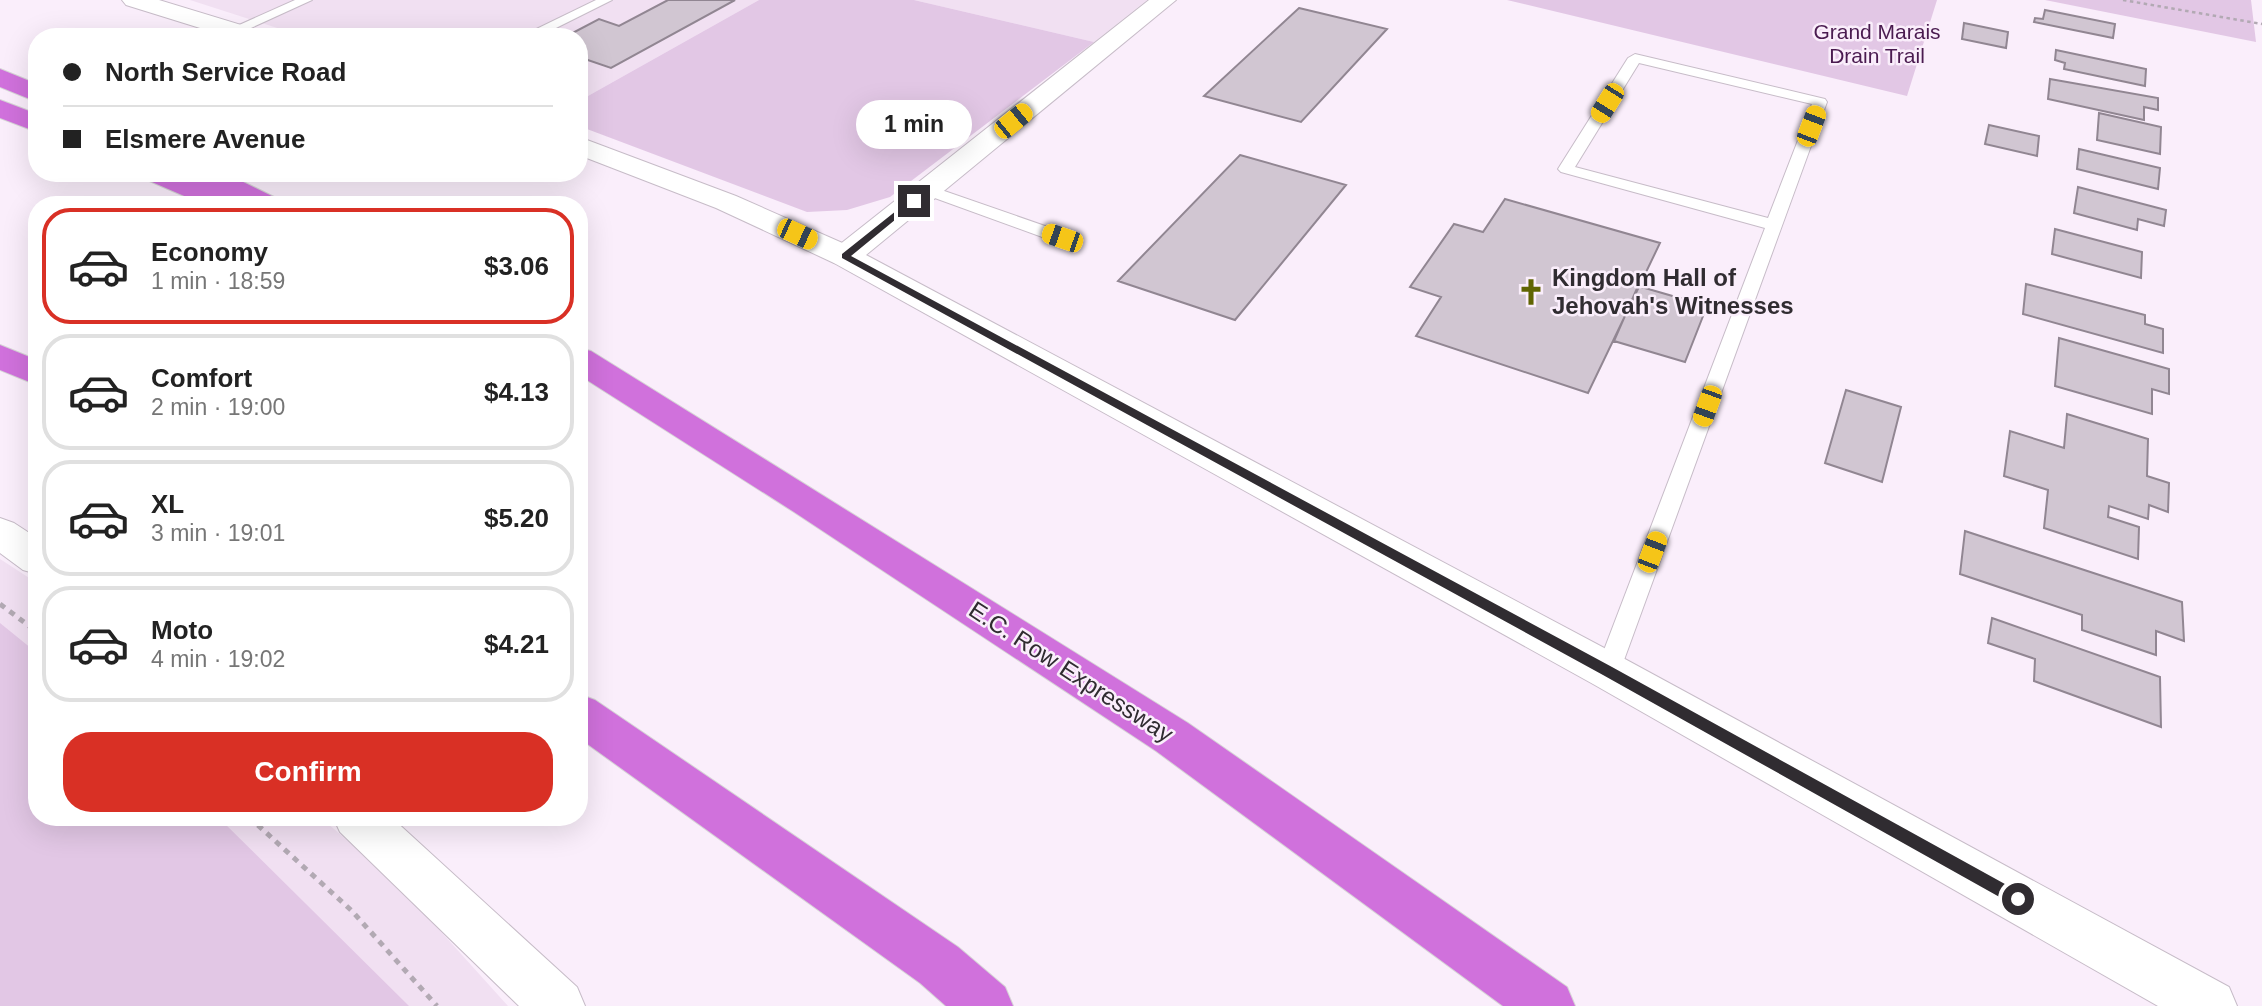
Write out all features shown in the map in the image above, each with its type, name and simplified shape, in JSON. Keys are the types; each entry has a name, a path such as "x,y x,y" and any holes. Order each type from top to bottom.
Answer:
{"highway":[{"path":"0,77 28,90"},
{"path":"0,108 28,120"},
{"path":"176,182 210,196"},
{"path":"221,182 249,196"},
{"path":"0,356 28,370"},
{"name":"E.C. Row Expressway","path":"588,365 808,502 1172,737 1548,1006"},
{"path":"588,719 939,965 986,1006"}],"street":[{"path":"134,0 225,28"},
{"path":"845,256 1164,0"},
{"path":"588,148 726,202 845,256 1608,671 2210,1006"},
{"path":"0,533 28,553"},
{"path":"366,826 540,999"}],"lane":[{"path":"256,28 306,0"},
{"path":"546,28 606,0"},
{"path":"1608,671 1820,102 1635,58 1566,169 1774,225"},
{"path":"927,190 1062,238"}],"path":[{"path":"2123,0 2262,24"},
{"path":"0,604 28,625"},
{"path":"258,826 352,911 437,1006"}],"shaded area":[{"path":"190,0 759,0 588,96 588,28 277,28"},
{"path":"914,0 1147,0 1094,42"},
{"path":"0,559 28,577 28,826 330,826 397,883 508,1006 0,1006"}],"green space":[{"path":"759,0 914,0 1094,42 890,197 847,210 807,212 588,129 588,96"},
{"name":"Grand Marais Drain Trail","path":"1507,0 1937,0 1907,96"},
{"path":"2045,0 2251,0 2256,42"},
{"path":"0,623 28,646 28,826 227,826 409,1006 0,1006"}],"building":[{"path":"668,0 735,0 611,68 588,60 588,28 582,28 599,19 619,26"},
{"path":"1299,8 1387,29 1301,122 1204,96"},
{"path":"2045,10 2115,24 2113,38 2034,22 2035,18 2043,19"},
{"path":"1964,23 2008,32 2006,48 1962,39"},
{"path":"2056,50 2146,69 2145,86 2064,69 2065,63 2055,60"},
{"path":"2050,79 2158,98 2158,110 2144,107 2144,120 2048,99"},
{"path":"2099,113 2161,127 2160,154 2097,140"},
{"path":"1989,125 2039,136 2037,156 1985,144"},
{"path":"2079,149 2160,168 2158,189 2077,169"},
{"path":"1240,155 1346,185 1235,320 1118,281"},
{"path":"2078,187 2166,210 2164,226 2138,219 2137,230 2074,213"},
{"name":"Kingdom Hall of Jehovah's Witnesses","path":"1505,199 1660,243 1588,393 1416,336 1441,297 1410,287 1454,224 1483,232"},
{"path":"2055,229 2142,252 2141,278 2052,254"},
{"path":"2026,284 2145,315 2145,324 2163,329 2163,353 2023,314"},
{"path":"1638,286 1707,306 1685,362 1614,341"},
{"path":"2059,338 2169,369 2169,394 2152,389 2152,414 2055,386"},
{"path":"1846,390 1901,407 1882,482 1825,463"},
{"path":"2067,414 2148,439 2147,476 2169,483 2168,512 2149,505 2148,519 2109,506 2108,517 2139,527 2138,559 2044,528 2048,490 2004,476 2010,431 2064,448"},
{"path":"1965,531 2182,602 2184,641 2156,631 2156,655 2082,630 2082,615 1960,574"},
{"path":"1992,618 2160,677 2161,727 2034,681 2035,659 1988,643"}],"place":[{"name":"Kingdom Hall of Jehovah's Witnesses","path":"1531,292"}],"route":[{"path":"914,201 845,256 1608,671 2018,899"}]}
